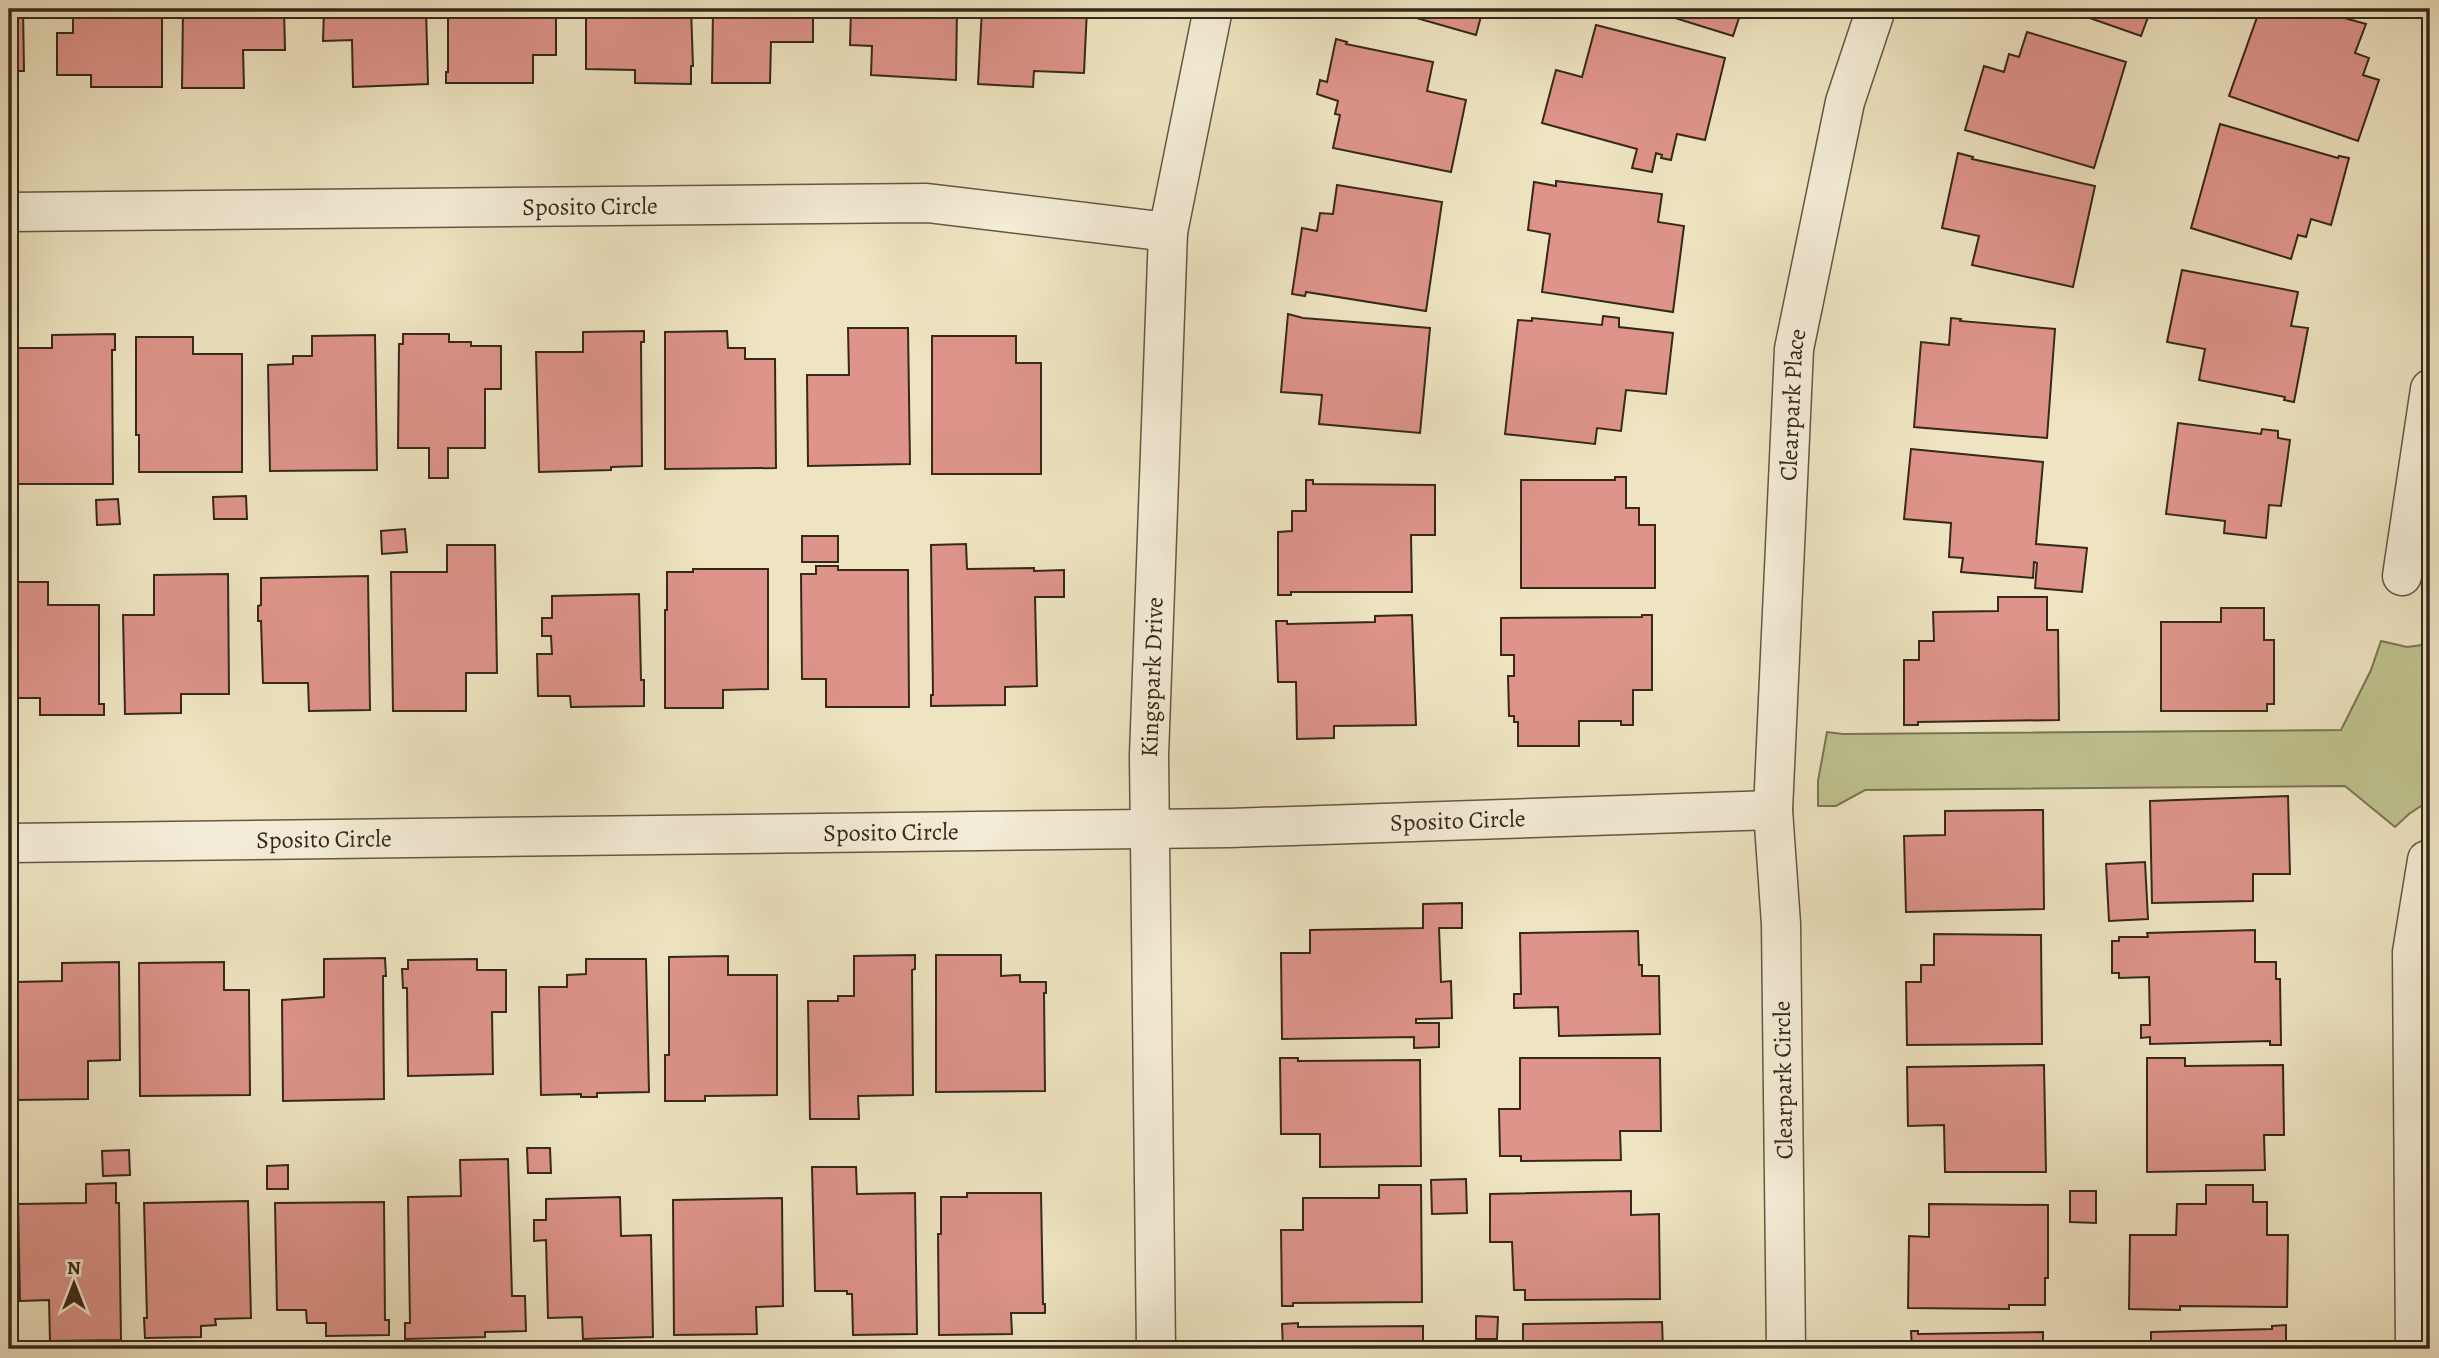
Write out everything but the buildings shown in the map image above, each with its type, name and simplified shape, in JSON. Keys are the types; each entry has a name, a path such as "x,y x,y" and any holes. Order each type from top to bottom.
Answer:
{"street":[{"name":"Kingspark Drive","path":"1156,1349 1149,756 1168,232 1213,9"},
{"name":"Clearpark Place","path":"1773,810 1794,349 1845,102 1876,9"},
{"name":"Sposito Circle","path":"9,212 927,203 1168,232"},
{"path":"2402,576 2430,389"},
{"name":"Sposito Circle","path":"9,843 1151,829 1773,810"},
{"name":"Clearpark Circle","path":"1773,810 1781,924 1786,1349"},
{"path":"2415,1349 2412,951 2427,859 2430,859"}],"green space":[{"path":"2381,641 2407,647 2430,644 2430,800 2395,827 2345,786 1865,790 1836,806 1818,806 1818,781 1827,732 2341,730 2371,670"}]}
